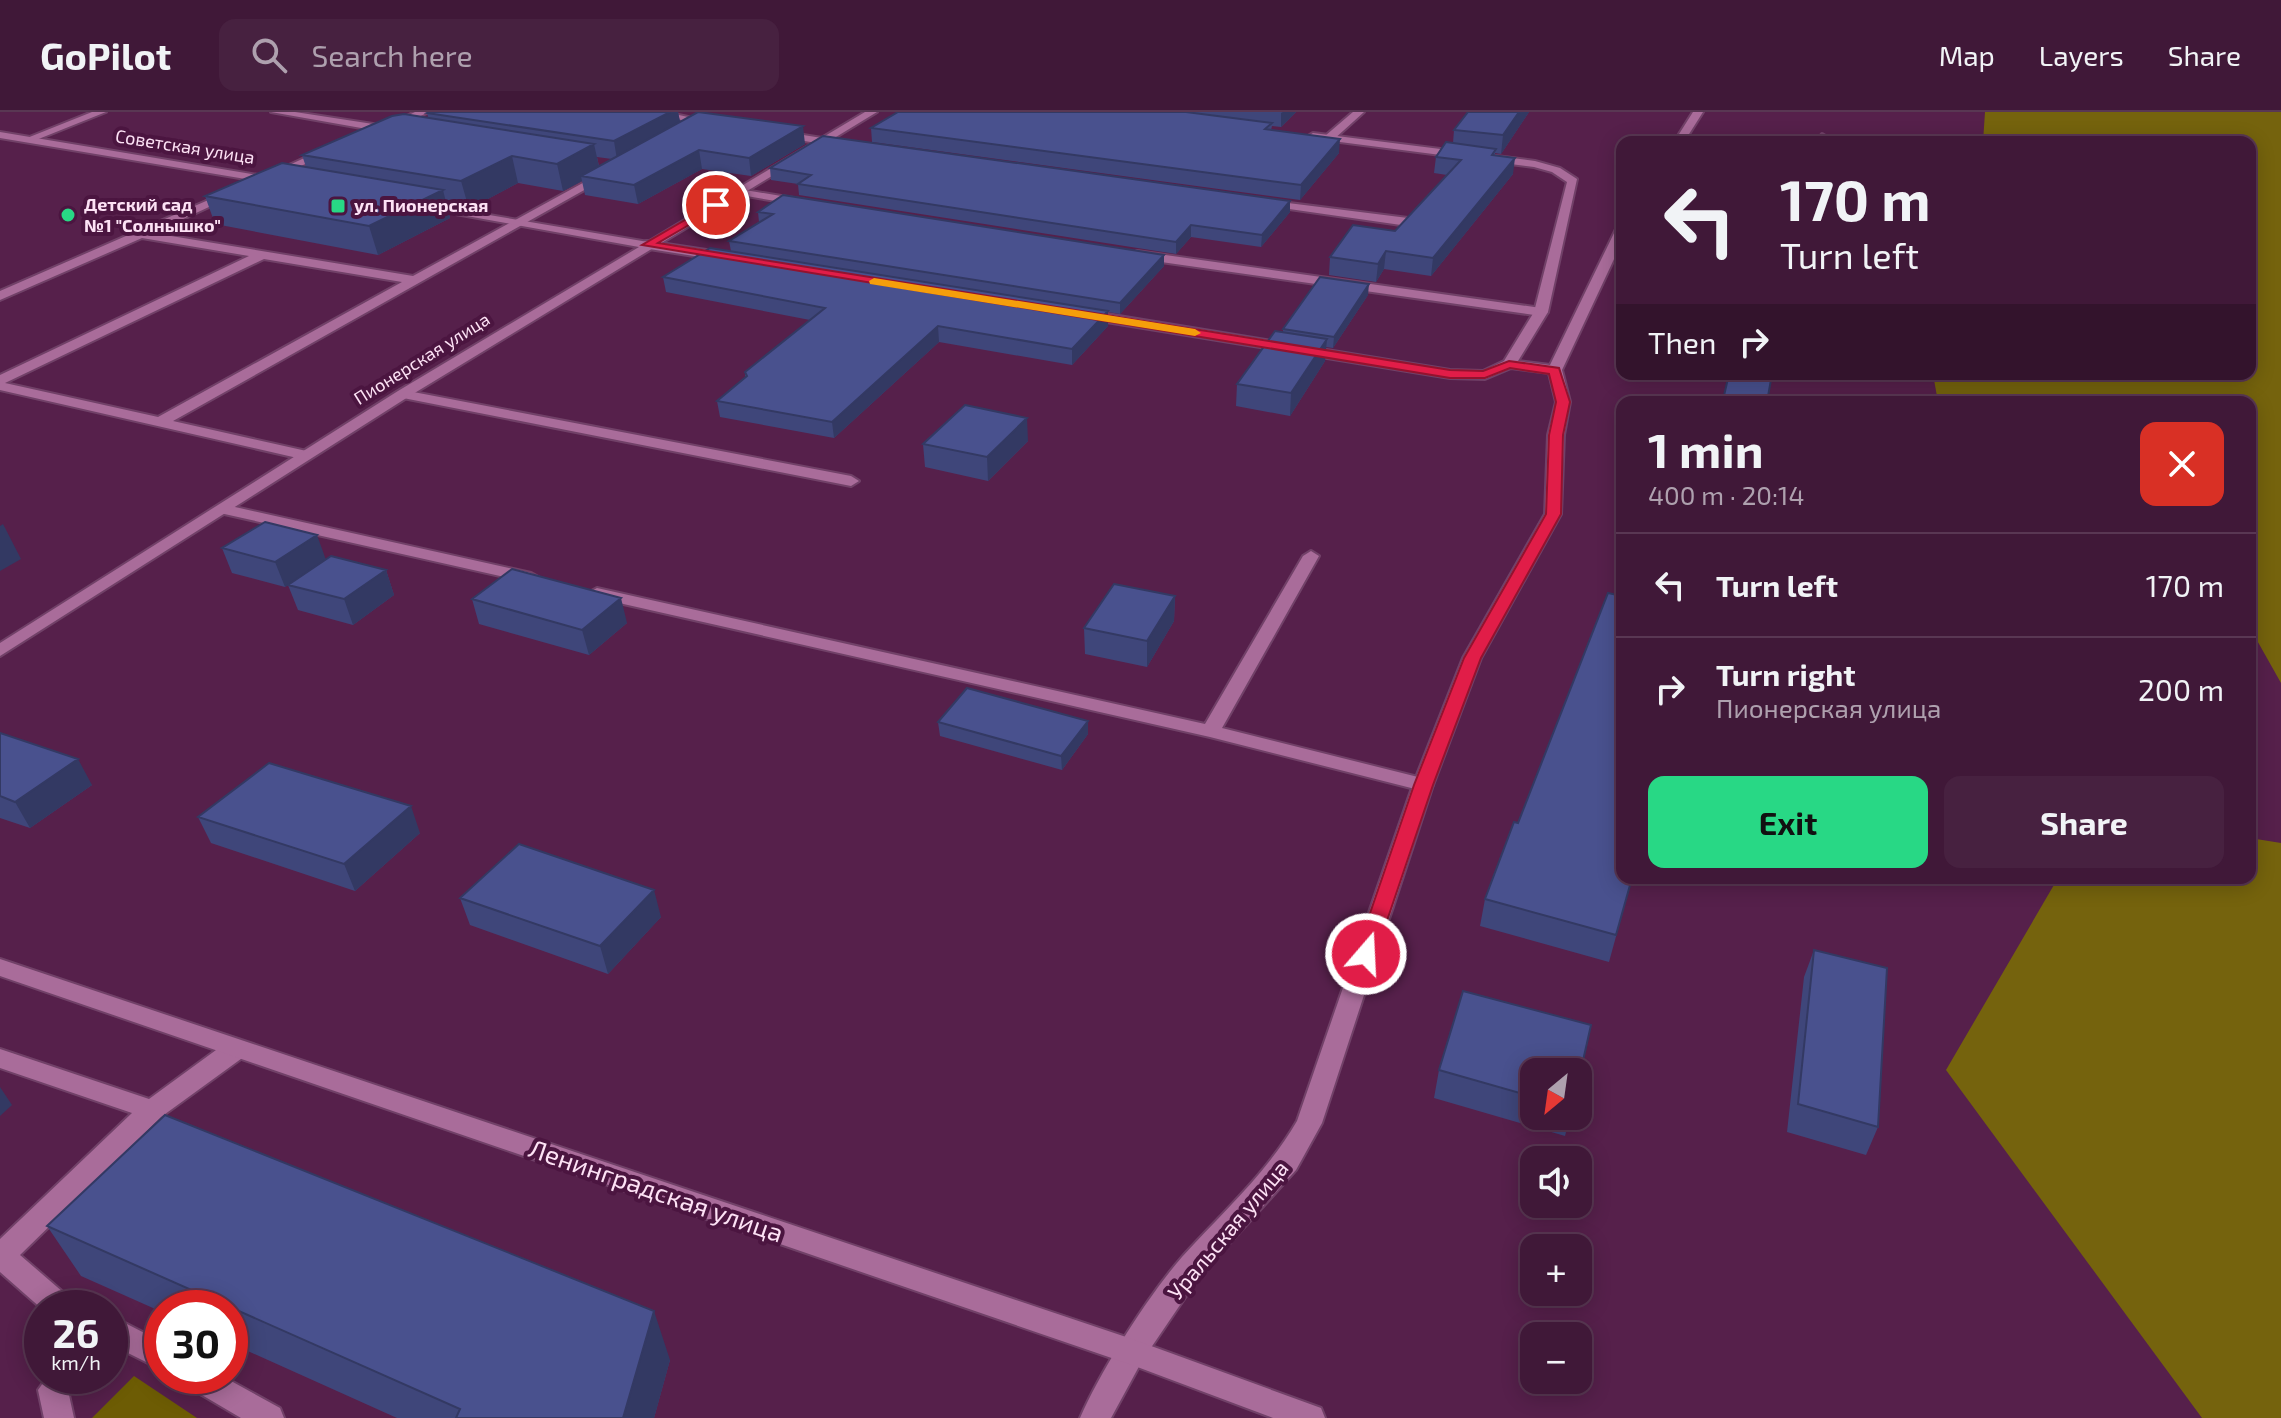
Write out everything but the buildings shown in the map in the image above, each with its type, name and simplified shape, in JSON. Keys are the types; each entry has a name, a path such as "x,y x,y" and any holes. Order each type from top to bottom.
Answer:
{"street":[{"path":"27,140 101,112"},
{"path":"276,112 415,134"},
{"path":"357,139 424,112"},
{"path":"647,112 718,124"},
{"name":"Пионерская улица","path":"0,651 226,510 403,394 872,112"},
{"path":"1329,138 1359,112"},
{"path":"1683,136 1698,112"},
{"path":"689,129 703,121"},
{"path":"764,132 854,146"},
{"name":"Советская улица","path":"0,135 295,184"},
{"path":"1299,135 1535,164 1556,170 1573,181 1541,312 1509,364"},
{"path":"0,296 344,145"},
{"path":"160,422 620,167 605,164"},
{"path":"739,192 815,204"},
{"path":"1250,200 1408,222"},
{"path":"415,204 742,260"},
{"path":"141,234 417,281"},
{"path":"1072,313 1450,374 1485,375 1509,364 1555,370 1616,242"},
{"path":"1123,252 1541,312"},
{"path":"0,380 262,255"},
{"name":"Уральская улица","path":"1095,1418 1132,1352 1189,1269 1287,1162 1309,1123 1423,785 1472,658 1553,514 1556,435 1563,402 1555,370"},
{"path":"0,386 306,455"},
{"path":"403,394 851,481"},
{"path":"226,510 549,583"},
{"path":"1211,731 1311,556"},
{"path":"580,589 1211,731 1423,785"},
{"name":"Ленинградская улица","path":"0,967 1132,1352 1310,1418"},
{"path":"40,1290 0,1256 152,1110 236,1049"},
{"path":"0,1058 152,1110"},
{"path":"54,1394 59,1418"},
{"path":"227,1394 269,1418"}],"shaded area":[{"path":"1985,112 2281,112 2281,683 2256,639 2256,396 1937,396 1934,380 2256,380 2256,136 1983,136"},
{"path":"2256,839 2281,843 2281,1418 2202,1418 1946,1070 2054,884 2256,884"},
{"path":"134,1376 144,1383 144,1394 161,1394 197,1418 92,1418 116,1394 128,1394 128,1382"}],"slow traffic":[{"path":"874,281 1195,333"}],"place":[{"name":"ул. Пионерская","path":"338,206"},
{"name":"Детский сад №1 \"Солнышко\"","path":"68,215"}],"route":[{"path":"716,205 647,245 1450,374 1485,375 1509,364 1555,370 1563,402 1556,435 1553,514 1472,658 1423,785 1366,954"}]}
